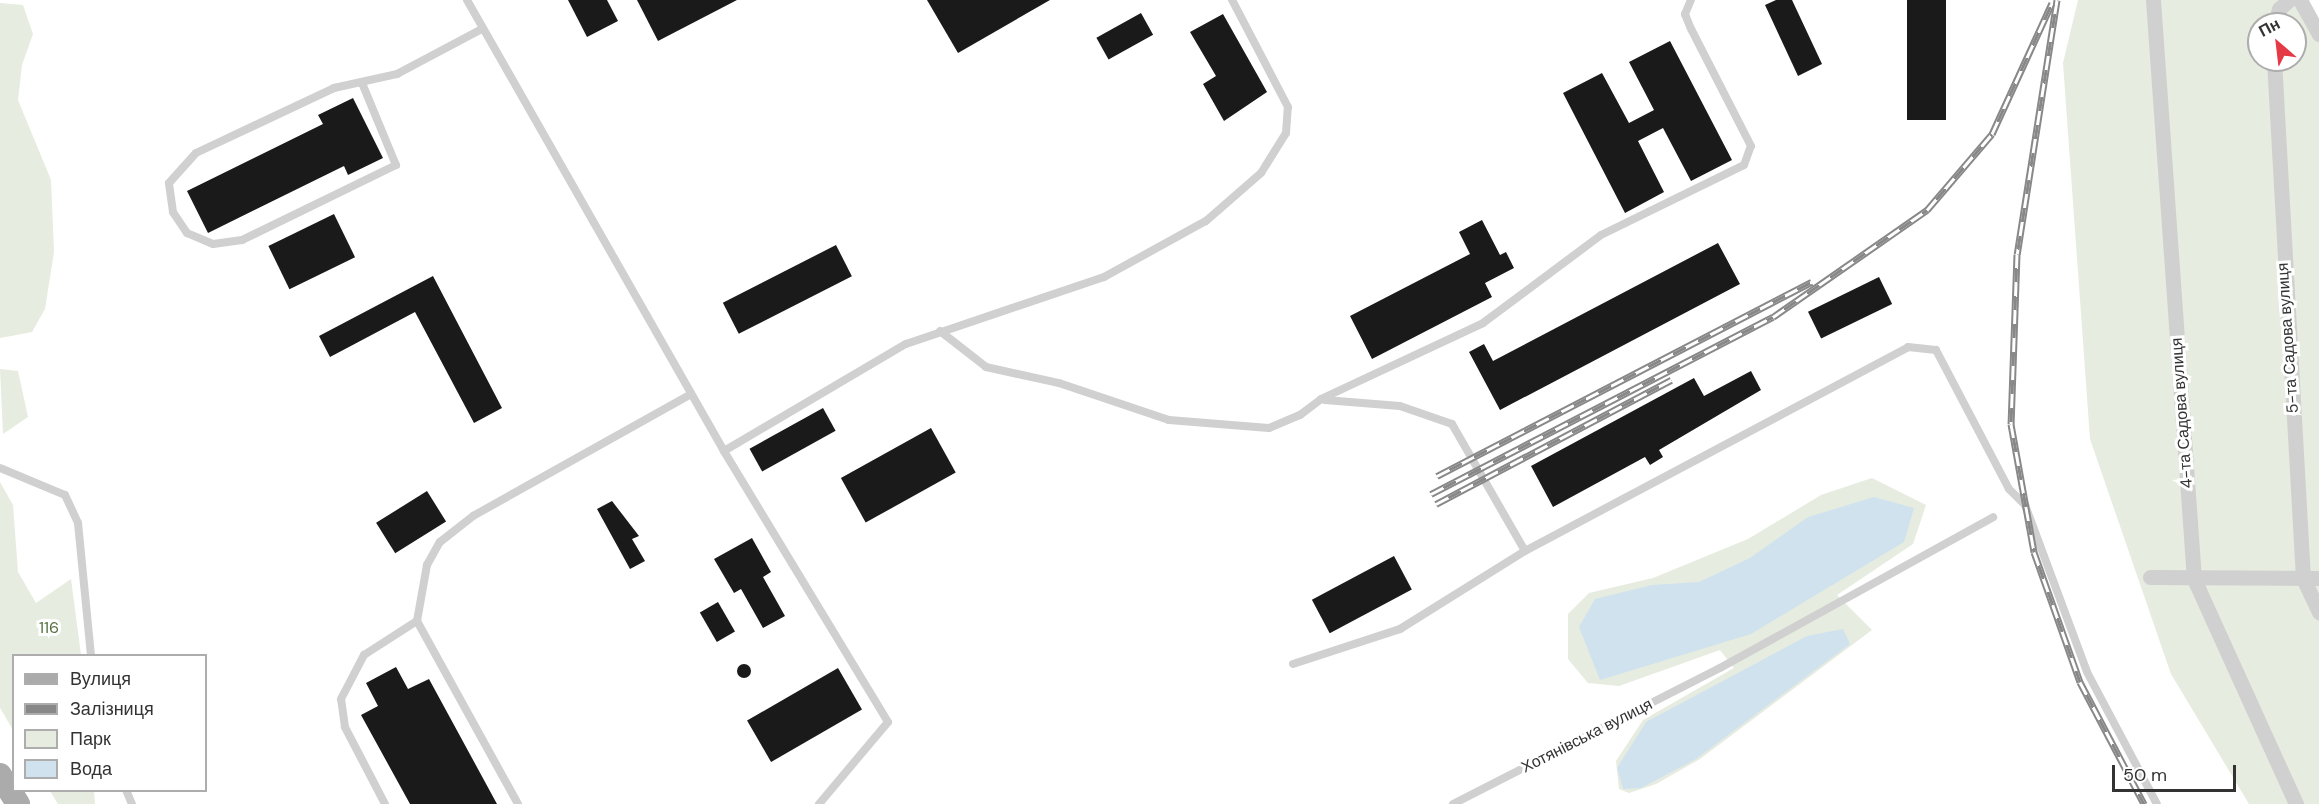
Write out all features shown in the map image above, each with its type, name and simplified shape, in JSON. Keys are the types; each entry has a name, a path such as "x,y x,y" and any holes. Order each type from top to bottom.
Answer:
{"main road":[{"path":"0,774 18,804"}],"street":[{"name":"4-та Садова вулиця","path":"2153,0 2194,579 2296,804"},
{"path":"2278,12 2289,0"},
{"path":"2300,0 2319,34"},
{"name":"5-та Садова вулиця","path":"2275,72 2311,578 2319,612"},
{"path":"2150,577 2311,578"}],"lane":[{"path":"467,0 724,451 888,722 819,804"},
{"path":"724,451 906,344 1104,277 1206,221 1262,173 1286,133 1288,107 1232,0"},
{"path":"940,331 986,367 1059,383 1169,420 1269,428 1321,399 1483,323 1601,235 1743,165 1751,146 1691,29 1685,14 1691,0"},
{"path":"362,83 396,165 242,240 213,244 187,233 173,212 170,183 196,153 334,88 397,74 482,29"},
{"path":"1293,664 1400,629 1525,551 1908,347 1936,350 2009,489 2025,505 2087,672 2157,804"},
{"path":"518,804 417,621 427,565 440,543 473,516 691,394"},
{"path":"1321,399 1400,405 1452,424 1525,551"},
{"path":"0,468 64,495 78,523 91,654"},
{"name":"Хотянівська вулиця","path":"1453,804 1720,668 1993,517"},
{"path":"385,804 345,727 341,699 363,655 417,621"}],"green space":[{"path":"2078,0 2300,0 2306,12 2247,12 2247,72 2307,72 2307,14 2319,39 2319,804 2249,804 2171,674 2090,439 2063,63"},
{"path":"0,3 23,5 33,34 22,65 18,100 51,180 54,252 45,309 32,332 0,338"},
{"path":"0,369 18,371 28,417 3,434"},
{"path":"1872,478 1926,505 1913,544 1837,595 1872,630 1700,759 1656,784 1629,793 1619,789 1616,761 1643,720 1734,668 1720,650 1619,686 1588,683 1568,659 1568,614 1589,593 1653,578 1748,539 1821,495"},
{"name":"116","path":"0,482 13,505 18,572 36,603 71,579 81,654 12,654 12,728 0,708"},
{"path":"51,792 94,792 95,804 58,804"}],"water":[{"path":"1874,497 1914,508 1904,542 1751,634 1600,680 1579,627 1595,599 1652,585 1699,582 1750,558 1808,517"},
{"path":"1843,629 1850,644 1696,759 1641,788 1623,789 1617,768 1646,722 1807,636"}],"building":[{"path":"568,0 607,0 618,21 587,37"},
{"path":"637,0 737,0 658,41"},
{"path":"927,0 1050,0 958,53"},
{"path":"1776,0 1792,0 1822,64 1798,76 1765,5"},
{"path":"1907,0 1946,0 1946,120 1907,120"},
{"path":"1141,13 1153,35 1109,60 1096,38"},
{"path":"1223,14 1267,92 1224,121 1203,84 1216,76 1190,32"},
{"path":"1670,41 1732,160 1691,181 1663,128 1638,141 1664,192 1625,213 1563,93 1602,73 1629,123 1654,110 1629,62"},
{"path":"353,98 383,158 348,175 344,166 208,233 187,191 323,124 318,115"},
{"path":"334,214 355,257 289,289 268,246"},
{"path":"1482,220 1500,255 1506,252 1514,268 1485,283 1492,297 1372,359 1350,316 1470,254 1459,232"},
{"path":"1718,243 1740,284 1500,410 1469,352 1484,344 1493,361"},
{"path":"836,245 852,276 739,334 723,303"},
{"path":"433,276 502,408 474,423 415,312 330,357 319,336"},
{"path":"1879,277 1892,304 1821,339 1808,312"},
{"path":"1751,371 1761,390 1659,450 1663,457 1650,465 1645,457 1553,507 1531,466 1694,378 1704,396"},
{"path":"823,408 836,431 762,471 750,449"},
{"path":"931,428 956,473 866,523 841,478"},
{"path":"427,491 446,522 395,553 376,523"},
{"path":"612,501 639,536 632,539 645,561 630,569 597,509"},
{"path":"752,538 771,572 763,577 785,616 763,628 741,589 734,593 714,559"},
{"path":"1394,556 1412,590 1330,633 1312,600"},
{"path":"718,602 735,631 717,642 700,612"},
{"path":"741,664 747,664 751,671 747,678 741,678 737,674 737,668"},
{"path":"396,667 408,689 429,679 497,804 410,804 361,715 378,706 366,683"},
{"path":"838,668 862,710 771,762 747,720"}],"railway":[{"path":"2057,0 2017,254 2011,424 2034,552 2080,682 2144,804"},
{"path":"1431,494 1773,317 1927,210 1992,134 2052,3"},
{"path":"1437,476 1812,282"},
{"path":"1436,504 1671,380"}]}
